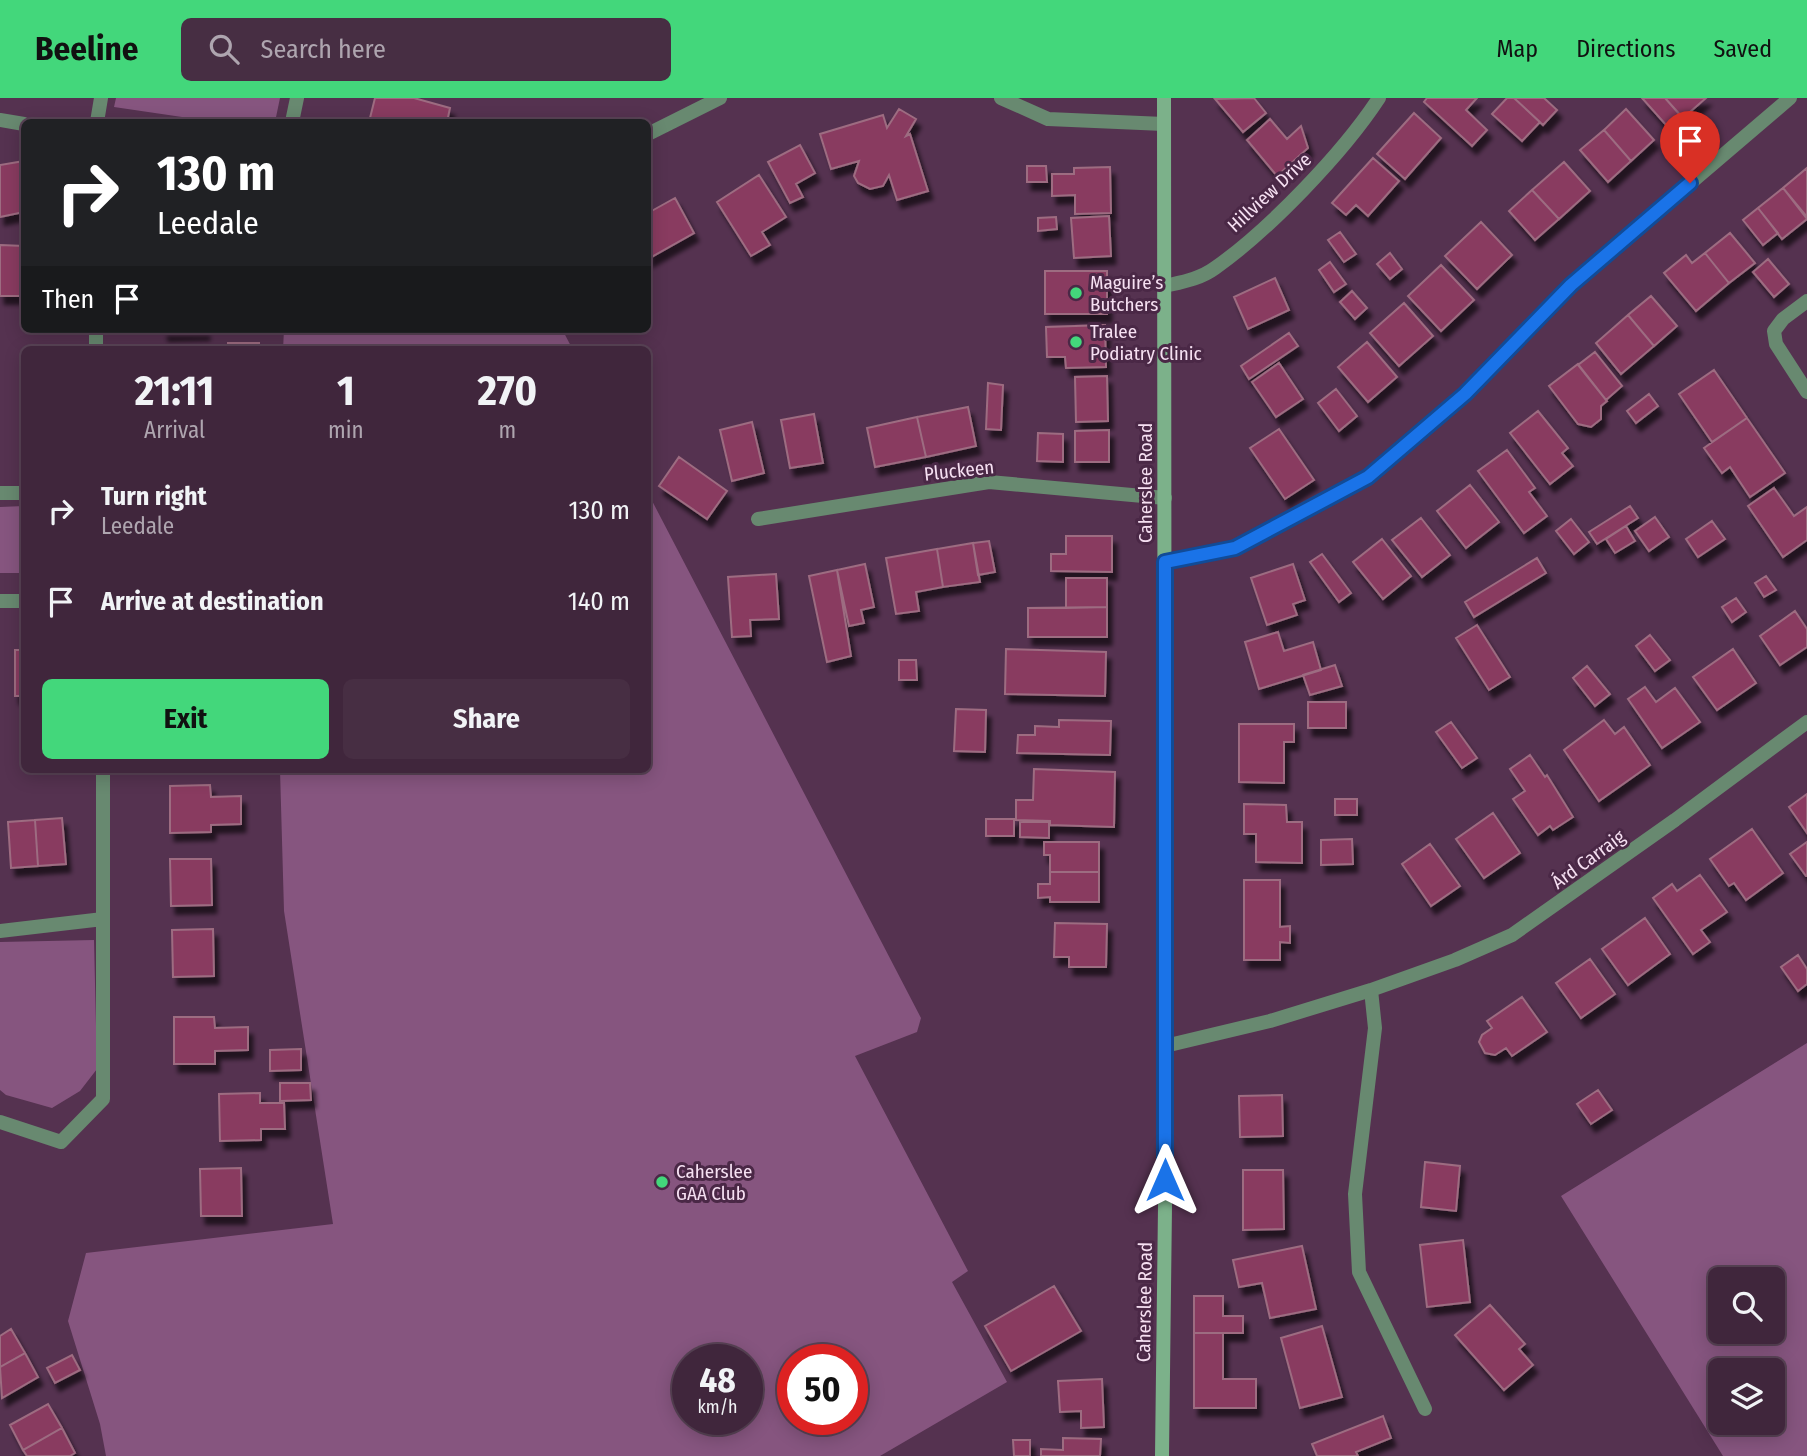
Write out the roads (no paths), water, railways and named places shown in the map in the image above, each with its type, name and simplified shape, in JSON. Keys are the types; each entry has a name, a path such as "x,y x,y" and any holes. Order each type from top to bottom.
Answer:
{"main road":[{"name":"Caherslee Road","path":"1162,1456 1165,1046 1164,98"}],"street":[{"path":"98,119 101,98"},
{"path":"293,119 297,98"},
{"path":"651,132 720,98"},
{"path":"1001,98 1048,118 1164,124"},
{"name":"Hillview Drive","path":"1165,286 1195,279 1215,268 1265,225 1336,155 1379,98"},
{"path":"1165,562 1235,548 1368,477 1465,394 1571,285 1790,98"},
{"path":"0,120 21,124"},
{"path":"1807,301 1783,319 1774,331 1776,344 1807,391"},
{"name":"Pluckeen","path":"758,519 989,482 1165,498"},
{"path":"0,493 21,493"},
{"path":"0,601 21,601"},
{"name":"Árd Carraig","path":"1165,1046 1270,1021 1371,990 1455,960 1512,935 1675,820 1807,722"},
{"path":"0,1122 61,1142 103,1099 103,773"},
{"path":"0,931 103,919"},
{"path":"1371,990 1375,1028 1355,1194 1359,1272 1425,1409"}],"place":[{"name":"Maguire’s Butchers","path":"1076,293"},
{"name":"Tralee Podiatry Clinic","path":"1076,342"},
{"name":"Caherslee GAA Club","path":"662,1182"}]}
